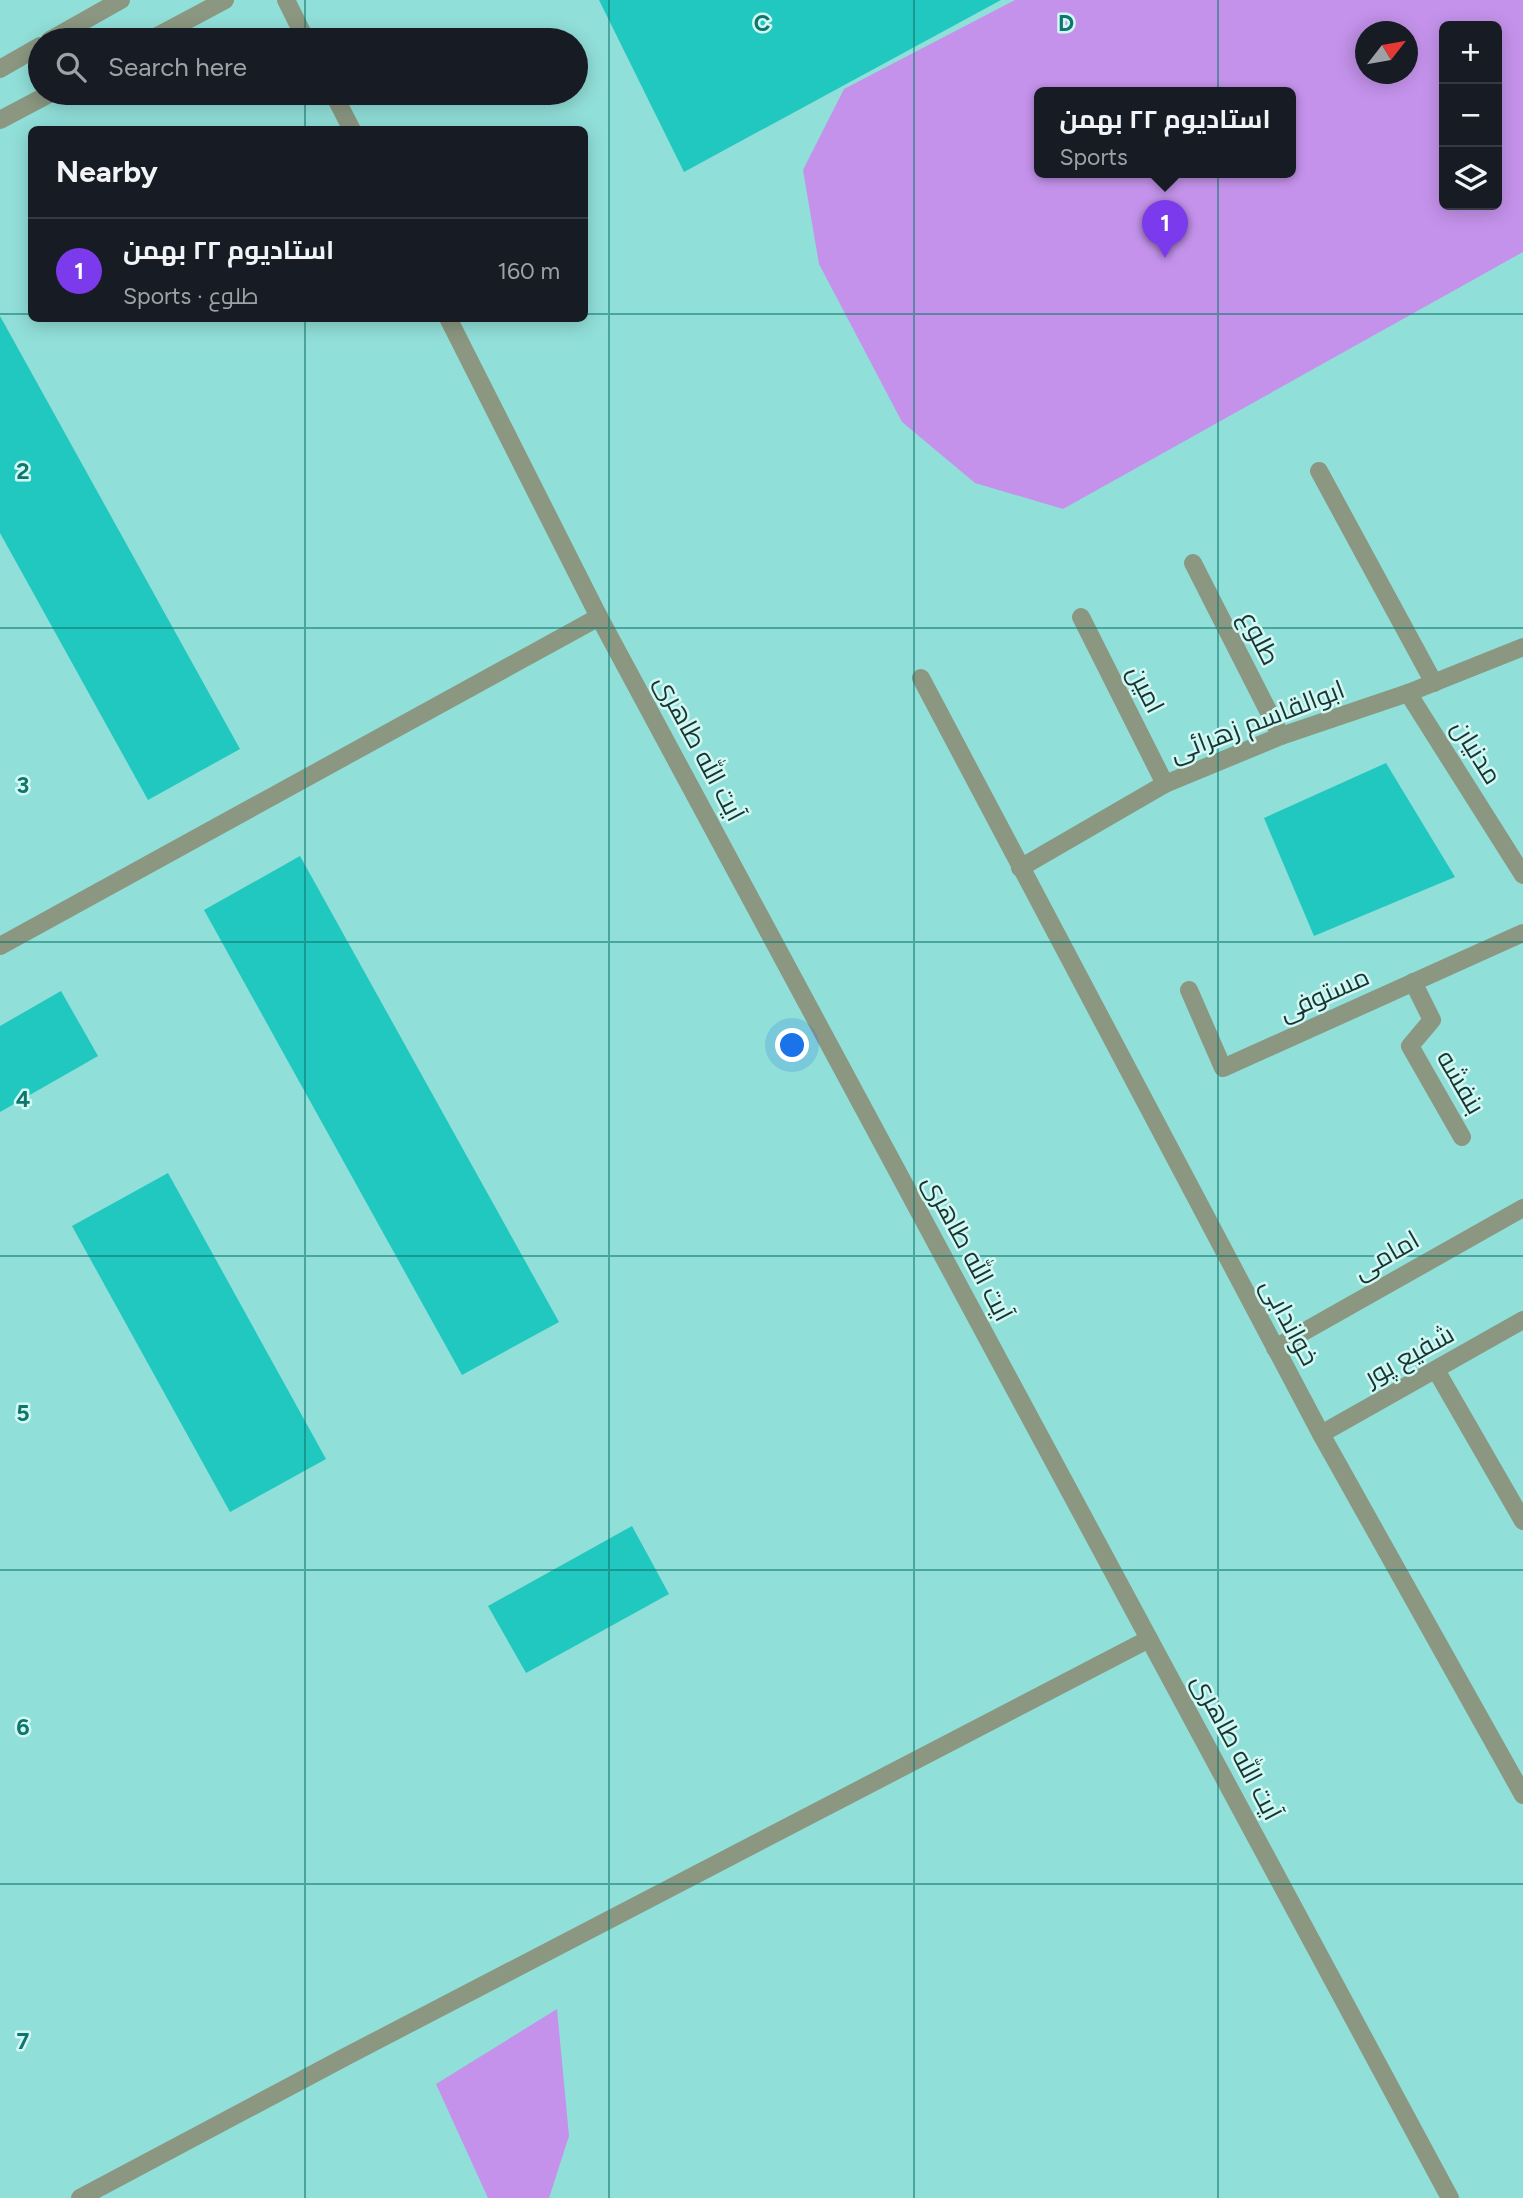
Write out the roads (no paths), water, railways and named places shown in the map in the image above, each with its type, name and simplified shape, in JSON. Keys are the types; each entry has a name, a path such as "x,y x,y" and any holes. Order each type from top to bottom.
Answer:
{"street":[{"path":"71,28 121,0"},
{"path":"172,28 225,0"},
{"path":"286,0 300,28"},
{"path":"0,69 28,53"},
{"path":"0,98 5,117 28,105"},
{"path":"339,105 350,126"},
{"name":"آیت الله طاهری","path":"450,322 599,617 1450,2198"},
{"path":"1319,471 1434,683"},
{"name":"طلوع","path":"1193,563 1281,736"},
{"path":"0,946 599,617"},
{"name":"امین","path":"1081,617 1165,784"},
{"name":"ابوالقاسم زهرائی","path":"1020,868 1165,784 1281,736 1408,693 1523,647"},
{"name":"خواندابی","path":"921,678 1321,1434 1523,1795"},
{"name":"مدنیان","path":"1408,693 1523,875"},
{"name":"مستوفی","path":"1189,990 1223,1068 1523,933"},
{"name":"بنفشه","path":"1413,982 1432,1020 1410,1046 1462,1137"},
{"name":"امامی","path":"1275,1348 1523,1208"},
{"name":"شفیع پور","path":"1321,1434 1523,1321"},
{"path":"1436,1370 1523,1521"},
{"path":"80,2198 347,2056 1149,1639"}],"place":[{"name":"استادیوم ۲۲ بهمن","path":"1165,258"}]}
